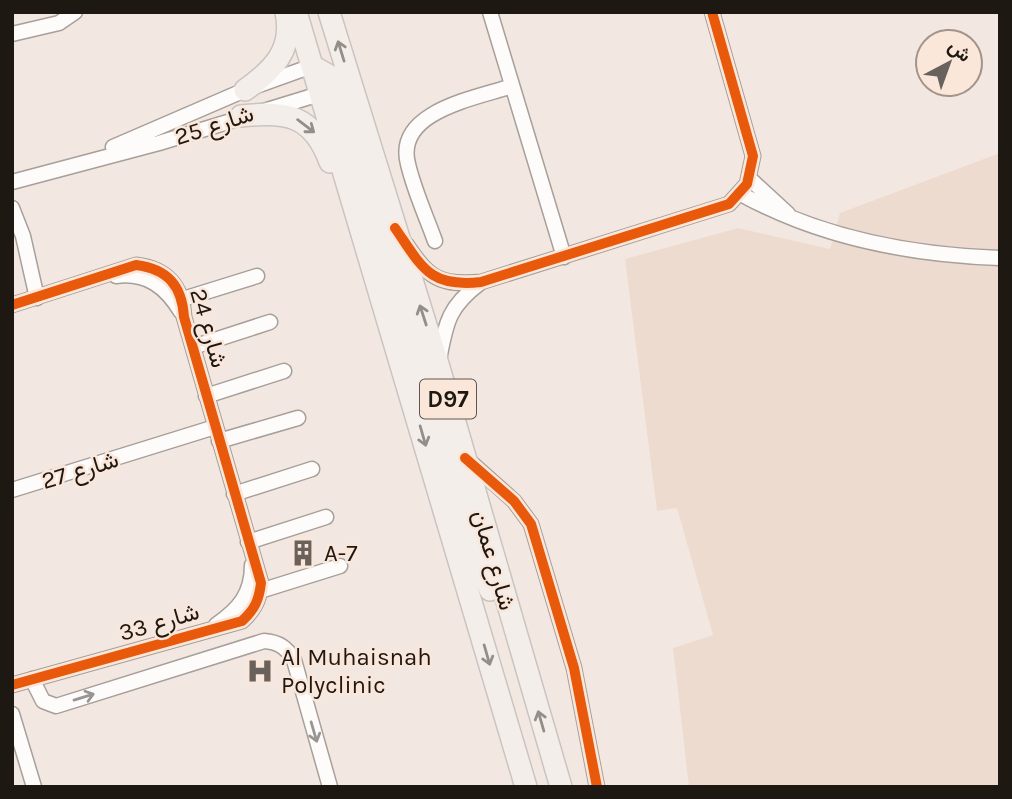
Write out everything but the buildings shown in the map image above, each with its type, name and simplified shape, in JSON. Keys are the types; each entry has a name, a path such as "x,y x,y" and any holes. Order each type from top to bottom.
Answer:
{"main road":[{"path":"246,90 267,74 283,53 288,33 286,12"},
{"path":"296,12 312,66 328,75 336,89 471,540 524,661"},
{"name":"شارع عمان","path":"329,12 336,89 363,234 526,787"},
{"name":"شارع عمان","path":"336,89 395,228 438,364 561,787"},
{"path":"241,116 282,114 312,130 324,145 347,207 363,234"}],"street":[{"path":"33,28 55,12"},
{"path":"12,34 59,23 75,12"},
{"path":"490,12 564,257"},
{"path":"395,228 422,267 436,279 454,284 481,282 715,211 741,194 750,179 752,148 712,12"},
{"name":"شارع 25","path":"76,163 246,90 312,66"},
{"path":"435,241 407,163 411,134 432,114 512,86"},
{"name":"شارع 25","path":"14,182 76,163 159,143 336,89"},
{"path":"750,179 794,220"},
{"path":"14,182 25,242"},
{"path":"741,194 794,220 859,239 908,249 1000,258"},
{"path":"12,208 41,296"},
{"name":"شارع 24","path":"12,305 136,265 152,267 167,275 183,299 184,317 249,547"},
{"name":"شارع 24","path":"100,278 123,275 147,279 167,292 184,317"},
{"path":"183,299 257,276"},
{"path":"438,364 450,313 460,299 481,282"},
{"path":"193,347 270,322"},
{"path":"206,396 284,371"},
{"name":"شارع 27","path":"12,490 148,450 298,418"},
{"path":"465,458 521,509 531,524 574,668 597,787"},
{"path":"234,494 312,469"},
{"path":"326,517 249,547 258,568 260,591 340,566"},
{"name":"شارع 33","path":"212,628 243,601 252,578 249,547"},
{"name":"شارع 33","path":"12,685 242,621 253,611 260,591"},
{"path":"32,679 43,701 56,706 252,645 273,642 282,645 294,660 330,787"},
{"path":"12,714 34,787"}],"shaded area":[{"path":"1000,153 1000,787 689,787 673,648 713,635 677,508 657,511 625,259 738,228 830,249 840,213"}],"cycle path":[{"path":"395,228 420,264 438,278 449,282 481,282 729,204 747,184 753,156 712,12"},
{"path":"12,305 136,265 157,270 171,281 183,306 261,583 256,604 242,621 12,685"},
{"path":"465,458 514,501 531,524 574,668 597,787"}],"place":[{"name":"A-7","path":"303,553"},
{"name":"Al Muhaisnah Polyclinic","path":"260,671"}]}
